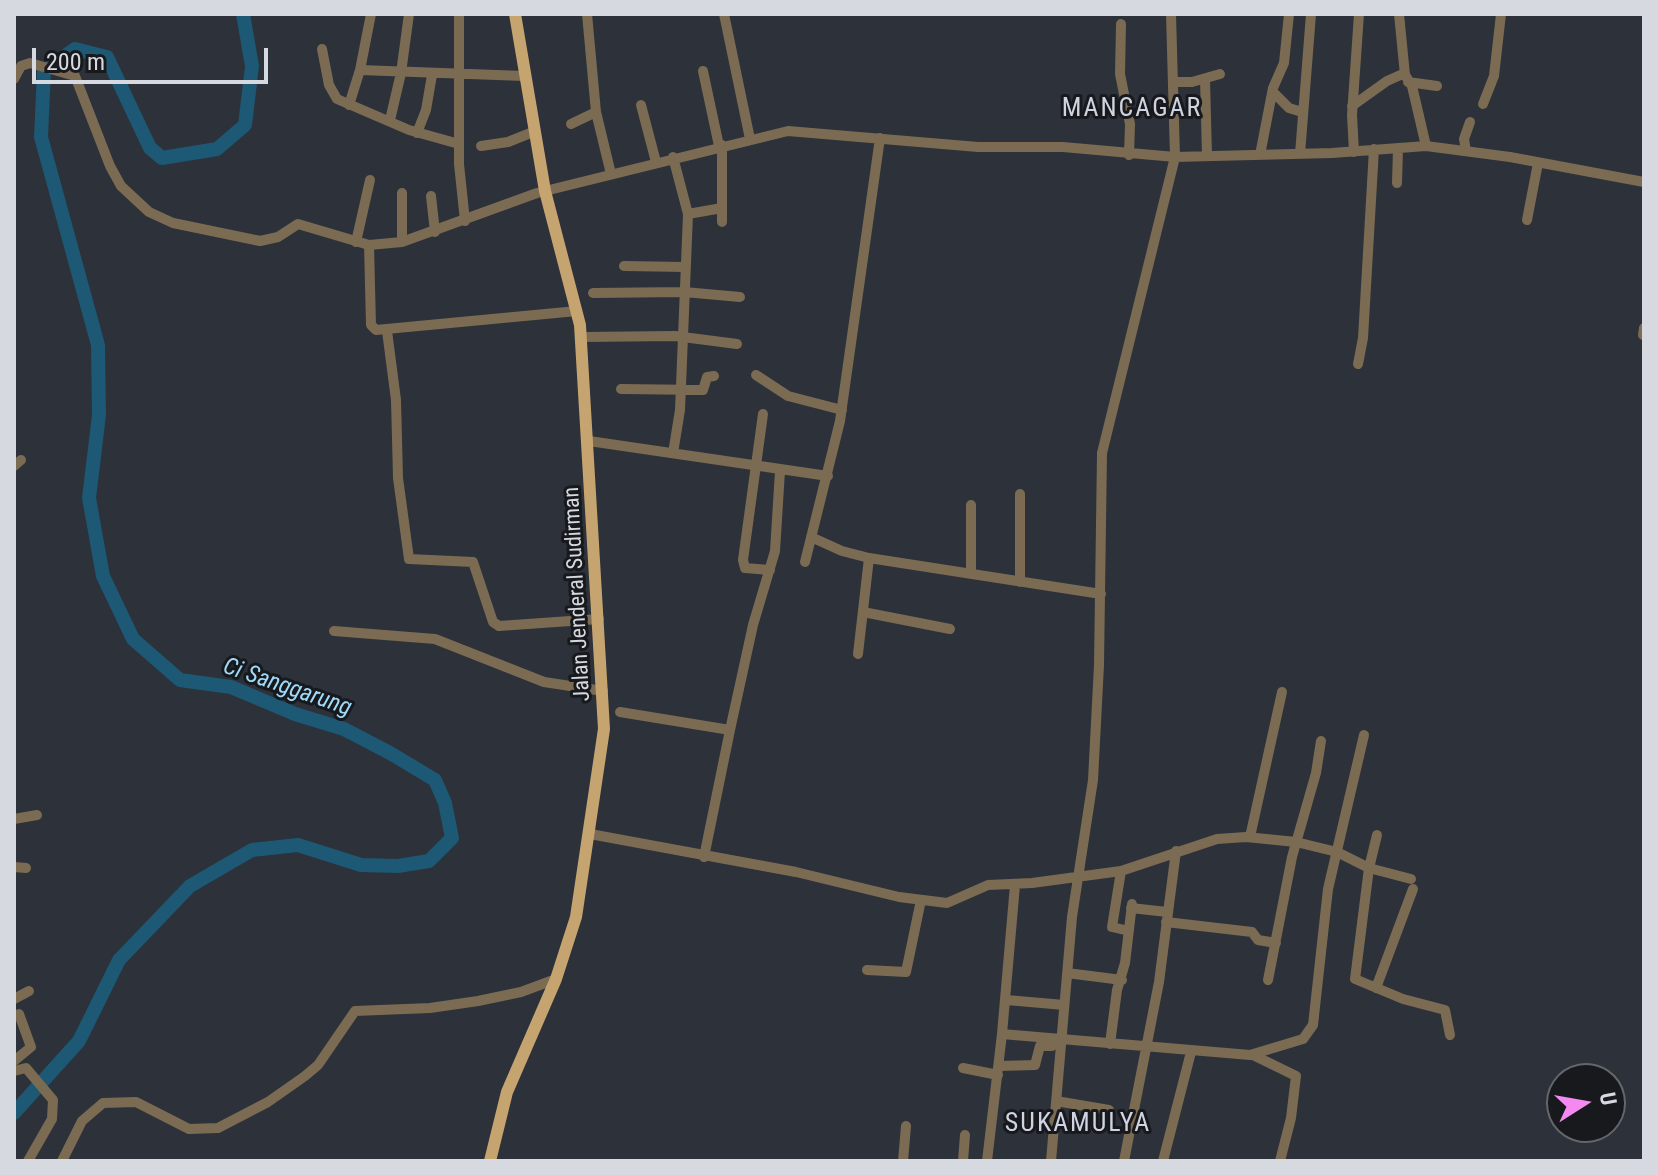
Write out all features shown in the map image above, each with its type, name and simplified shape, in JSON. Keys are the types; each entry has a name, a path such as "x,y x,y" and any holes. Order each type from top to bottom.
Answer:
{"main road":[{"name":"Jalan Jenderal Sudirman","path":"490,1161 507,1092 556,979 576,917 602,750 603,691 581,337 545,191 515,14"}],"street":[{"path":"349,105 360,70 371,14"},
{"path":"390,120 401,73 409,14"},
{"path":"459,14 459,145 465,221"},
{"path":"587,14 597,117 611,174"},
{"path":"724,14 750,139"},
{"path":"1051,1161 1059,1039 1077,876 1093,780 1101,594 1102,453 1175,157 1171,14"},
{"path":"1260,155 1284,63 1289,14"},
{"path":"1300,154 1311,14"},
{"path":"1354,152 1352,110 1359,14"},
{"path":"1399,14 1406,78 1412,86 1426,146"},
{"path":"1483,104 1494,76 1501,14"},
{"path":"1121,24 1120,60 1123,98 1130,124 1129,155"},
{"path":"322,49 331,91 349,105 417,133 459,145"},
{"path":"14,79 23,63 36,63 75,76 100,147 130,196 155,216 249,241 274,238 298,224 369,245 402,242 545,191 788,131 978,147 1063,147 1175,157 1354,152 1426,146 1644,182"},
{"path":"360,70 524,76"},
{"path":"703,71 721,146 722,222"},
{"path":"1174,82 1205,83 1220,74"},
{"path":"417,133 426,110 432,75"},
{"path":"1352,110 1387,81 1406,78 1437,86"},
{"path":"1205,83 1207,156"},
{"path":"1275,88 1289,108 1303,109"},
{"path":"641,105 656,162"},
{"path":"571,124 597,117"},
{"path":"1466,151 1464,139 1470,122"},
{"path":"481,146 534,137"},
{"path":"805,562 842,410 880,138"},
{"path":"1397,183 1398,148"},
{"path":"1358,364 1363,338 1374,149"},
{"path":"673,157 688,214 680,391 673,453"},
{"path":"1527,220 1538,163"},
{"path":"356,242 370,180"},
{"path":"402,193 402,242"},
{"path":"431,196 435,232"},
{"path":"688,214 722,208"},
{"path":"369,245 371,325 376,330 577,311"},
{"path":"624,266 685,267"},
{"path":"593,293 684,292 740,297"},
{"path":"387,331 396,400 398,478 409,559 473,562 493,622 499,626 599,619"},
{"path":"581,337 682,337 737,344"},
{"path":"756,375 788,396 842,410"},
{"path":"621,389 703,390 707,377 714,376"},
{"path":"763,414 743,560 745,568 770,570"},
{"path":"589,441 828,476"},
{"path":"589,441 757,468"},
{"path":"704,857 753,625 775,551 780,471"},
{"path":"1020,494 1020,582"},
{"path":"971,505 971,574"},
{"path":"811,537 842,551 869,558 1101,594"},
{"path":"858,654 869,558"},
{"path":"863,612 950,629"},
{"path":"334,631 435,639 544,682 603,691"},
{"path":"1250,837 1282,692"},
{"path":"620,712 730,730"},
{"path":"1002,1034 1253,1055 1303,1039 1311,1031 1328,889 1364,735"},
{"path":"1268,980 1296,842 1316,773 1321,741"},
{"path":"14,819 37,815"},
{"path":"590,834 947,903 981,886 1015,885 1121,871 1217,839 1250,837 1296,842 1337,852 1412,884 1376,988"},
{"path":"1377,835 1369,868 1354,975 1360,984 1445,1010 1450,1035"},
{"path":"1124,1161 1147,1048 1176,851"},
{"path":"14,867 26,868"},
{"path":"1121,871 1112,927 1129,931"},
{"path":"987,1161 1007,1000 1015,885"},
{"path":"867,970 906,972 921,900"},
{"path":"1110,1044 1132,906 1166,917 1252,932 1258,940 1276,943"},
{"path":"1067,973 1122,980"},
{"path":"62,1161 82,1121 103,1103 136,1102 189,1129 218,1128 268,1102 318,1065 355,1011 464,1004 521,992 556,979"},
{"path":"14,999 29,991"},
{"path":"1007,1000 1064,1005"},
{"path":"14,1061 31,1047 19,1014"},
{"path":"963,1068 998,1070 1035,1065 1040,1046 1052,1046 1059,1039"},
{"path":"1163,1161 1191,1052"},
{"path":"1253,1055 1296,1076 1291,1118 1280,1161"},
{"path":"14,1071 23,1067 31,1072 53,1100 52,1119 28,1161"},
{"path":"1056,1101 1109,1110"},
{"path":"903,1161 906,1126"},
{"path":"963,1161 965,1135"}],"waterway":[{"name":"Ci Sanggarung","path":"14,1113 79,1041 119,960 190,886 252,850 298,845 361,865 398,866 429,861 452,838 445,803 435,780 390,753 344,729 295,714 231,687 180,680 133,639 103,576 89,498 99,415 98,345 41,137 44,71 75,49 107,57 150,148 162,158 217,149 245,125 252,66 243,14"}],"district":[{"name":"MANCAGAR","path":"1132,109"},
{"name":"SUKAMULYA","path":"1078,1124"}]}
